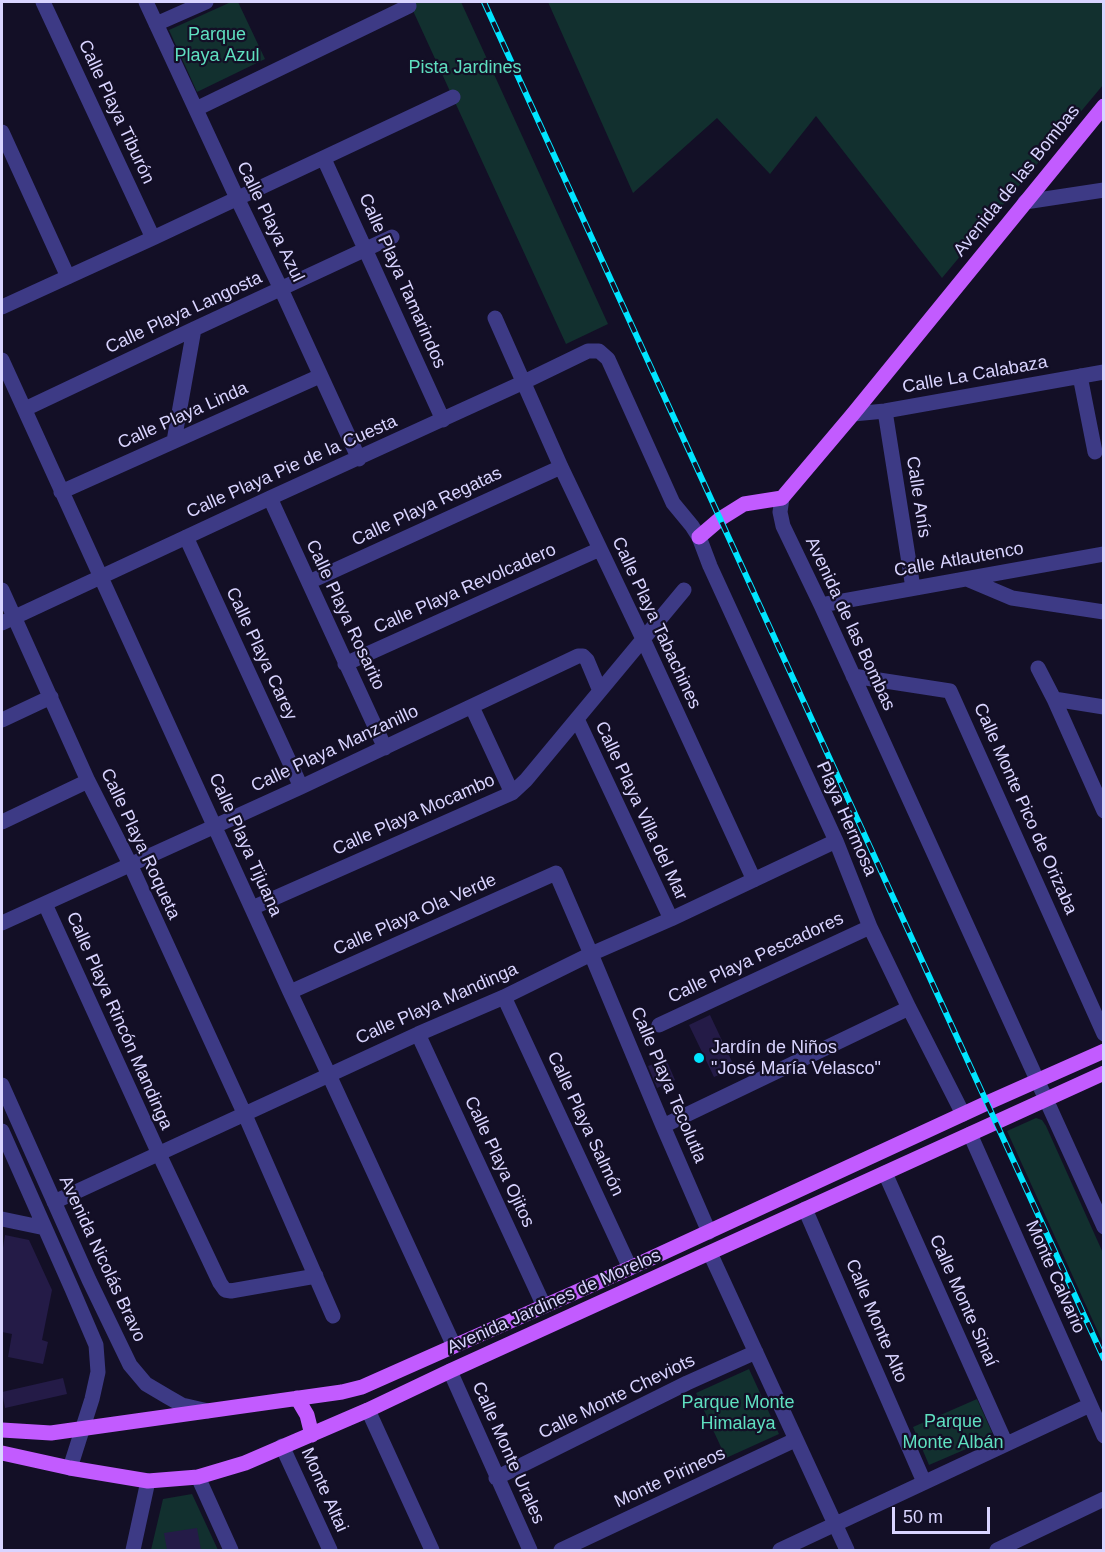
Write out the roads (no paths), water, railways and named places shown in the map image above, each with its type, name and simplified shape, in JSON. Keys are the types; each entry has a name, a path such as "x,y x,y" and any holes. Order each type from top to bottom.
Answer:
{"main road":[{"name":"Avenida de las Bombas","path":"782,498 1104,106"},
{"path":"699,537 720,519 744,504 782,498"},
{"name":"Avenida Jardines de Morelos","path":"2,1430 51,1433 342,1392 362,1387 630,1268 1104,1051"},
{"name":"Avenida Jardines de Morelos","path":"2,1453 70,1468 148,1481 198,1477 245,1463 368,1410 1104,1072"},
{"path":"750,1213 759,1231"},
{"path":"297,1398 307,1414 312,1435"}],"street":[{"name":"Calle Playa Tiburón","path":"43,2 153,238"},
{"name":"Calle Playa Azul","path":"146,2 359,459"},
{"path":"156,24 206,2"},
{"path":"196,109 409,6"},
{"path":"2,307 453,97"},
{"path":"2,132 68,277"},
{"name":"Calle Playa Tamarindos","path":"324,159 443,420"},
{"path":"1025,202 1104,190"},
{"name":"Calle Playa Langosta","path":"25,409 392,237"},
{"name":"Calle Playa Tabachines","path":"495,318 561,467 754,880"},
{"path":"174,441 194,329"},
{"name":"Calle Playa Pie de la Cuesta","path":"8,620 588,351 599,351"},
{"name":"Playa Hermosa","path":"599,351 608,359 673,503 699,537 836,841 870,927 963,1114"},
{"name":"Calle Playa Tijuana","path":"2,360 454,1346"},
{"name":"Calle La Calabaza","path":"853,414 885,411 1104,372"},
{"name":"Calle Playa Linda","path":"61,492 321,376"},
{"path":"1080,376 1095,452"},
{"name":"Calle Anís","path":"885,411 913,588"},
{"name":"Calle Playa Regatas","path":"309,582 561,467"},
{"name":"Calle Playa Rosarito","path":"270,498 385,748"},
{"name":"Avenida de las Bombas","path":"782,498 780,512 783,526 1104,1227"},
{"name":"Calle Playa Carey","path":"186,537 301,787"},
{"name":"Calle Playa Revolcadero","path":"345,664 600,549"},
{"name":"Calle Atlautenco","path":"821,605 1104,554"},
{"path":"967,579 1012,598 1104,612"},
{"name":"Calle Playa Roqueta","path":"2,590 8,620 51,697 88,781 130,864 245,1115 333,1316"},
{"name":"Calle Playa Mocambo","path":"252,908 513,793 684,590"},
{"name":"Calle Playa Manzanillo","path":"2,923 301,787 578,656 583,656 587,660 600,691"},
{"path":"1038,668 1104,811"},
{"name":"Calle Monte Pico de Orizaba","path":"853,676 950,691 1104,1034"},
{"path":"2,720 51,697"},
{"path":"1054,699 1104,707"},
{"path":"472,707 513,793"},
{"name":"Calle Playa Villa del Mar","path":"577,719 671,919"},
{"path":"2,822 88,781"},
{"name":"Calle Playa Mandinga","path":"54,1202 418,1034 504,997 591,954 836,841"},
{"name":"Calle Playa Tecolutla","path":"556,873 709,1232"},
{"name":"Calle Playa Ola Verde","path":"290,992 556,873"},
{"name":"Calle Playa Rincón Mandinga","path":"45,904 220,1284 225,1290 231,1291 316,1276"},
{"name":"Calle Playa Pescadores","path":"659,1025 870,927"},
{"name":"Calle Playa Salmón","path":"504,997 630,1268"},
{"path":"663,1126 909,1008"},
{"name":"Calle Playa Ojitos","path":"418,1034 544,1306"},
{"name":"Avenida Nicolás Bravo","path":"2,1085 89,1280 130,1365 146,1384 182,1405 208,1411"},
{"path":"2,1131 96,1346 98,1372 70,1468"},
{"name":"Monte Calvario","path":"970,1134 1104,1436"},
{"name":"Calle Monte Sinaí","path":"885,1173 1006,1444"},
{"name":"Calle Monte Alto","path":"806,1209 924,1482"},
{"path":"2,1220 45,1228"},
{"path":"710,1253 847,1551"},
{"path":"72,1289 89,1280"},
{"name":"Calle Monte Cheviots","path":"496,1478 687,1383 756,1352"},
{"name":"Calle Monte Urales","path":"450,1371 530,1551"},
{"path":"780,1551 1090,1405"},
{"path":"368,1410 432,1551"},
{"name":"Monte Pirineos","path":"561,1551 795,1440"},
{"name":"Monte Altai","path":"282,1446 330,1551"},
{"path":"198,1477 231,1551"},
{"path":"133,1551 148,1481"},
{"path":"997,1551 1104,1499"}],"railway":[{"path":"484,2 1104,1359"}],"place":[{"name":"Jardín de Niños \"José María Velasco\"","path":"699,1058"}],"park label":[{"name":"Parque Playa Azul","path":"217,45"},
{"name":"Pista Jardines","path":"465,68"},
{"name":"Parque Monte Himalaya","path":"738,1413"},
{"name":"Parque Monte Albán","path":"953,1432"}]}
